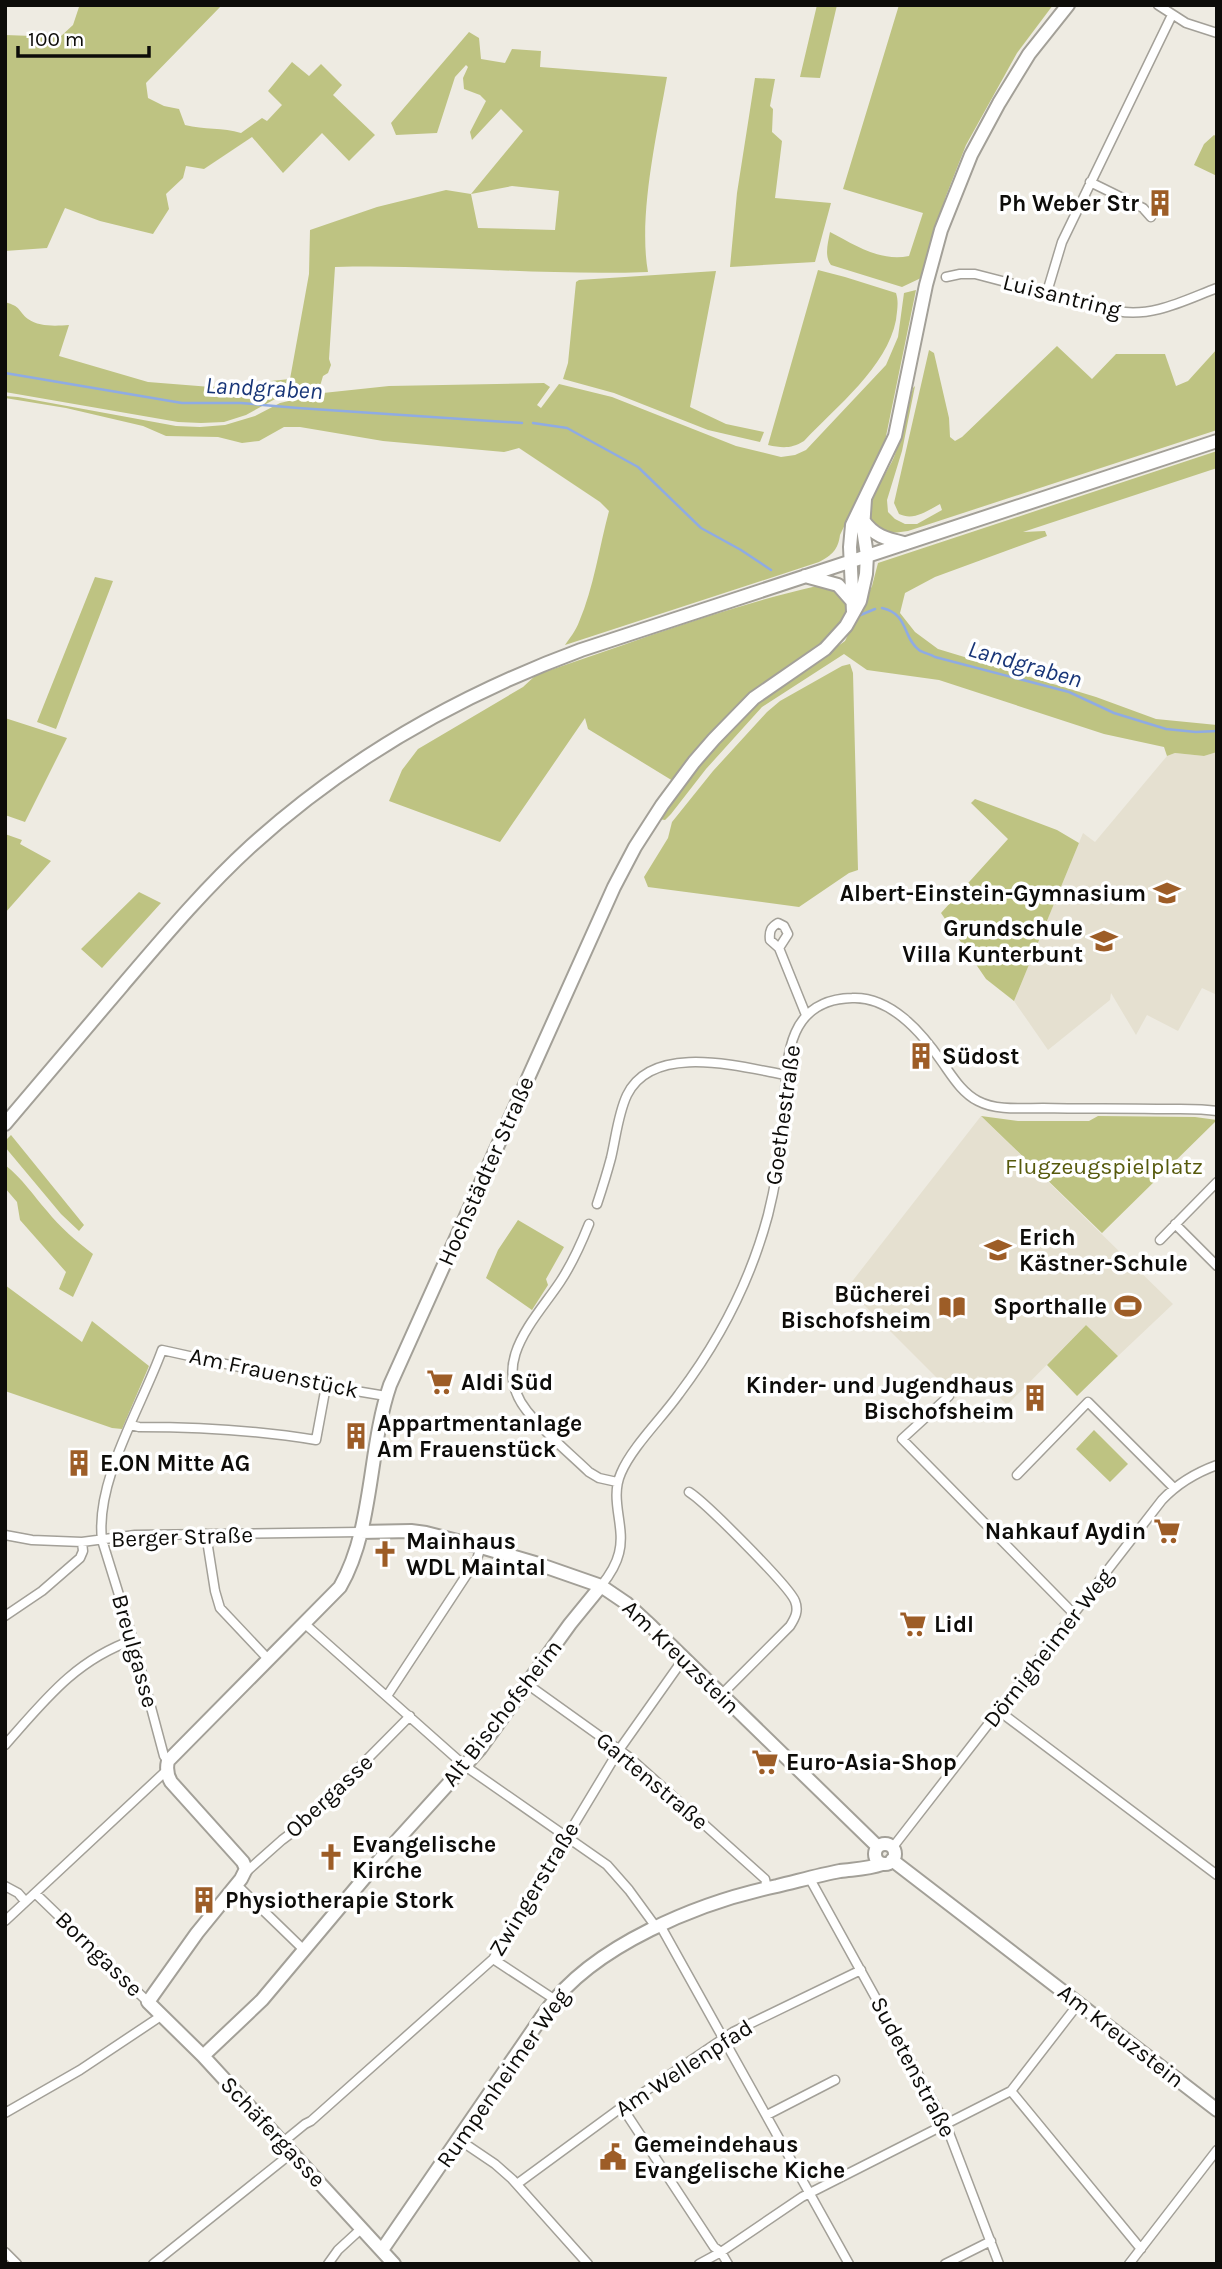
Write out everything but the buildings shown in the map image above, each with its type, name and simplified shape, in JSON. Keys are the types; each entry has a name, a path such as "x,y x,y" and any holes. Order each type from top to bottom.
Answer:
{"street":[{"path":"853,606 850,561 852,525 895,436 930,267 957,188 980,139 1015,76 1068,5"},
{"path":"1158,5 1186,23 1217,33"},
{"path":"1047,292 1062,242 1172,15"},
{"path":"1090,182 1143,208 1151,217"},
{"name":"Luisantring","path":"946,277 975,274 1117,311 1138,313 1155,310 1217,288"},
{"path":"5,1124 205,891 275,825 351,765 429,718 540,665 683,615 1217,441"},
{"name":"Hochstädter Straße","path":"170,1763 344,1580 360,1532 386,1396 598,923 635,847 678,782 714,738 760,693 834,642 846,626 853,606 864,590 867,555 863,520 865,499"},
{"path":"863,520 880,536 905,543"},
{"path":"804,576 838,584 853,606"},
{"path":"779,948 806,1015"},
{"name":"Goethestraße","path":"617,1482 632,1455 679,1396 705,1357 747,1275 768,1215 774,1185 783,1132 790,1045 806,1015 828,1003 851,998 868,999 886,1006 917,1031 965,1092 977,1101 992,1106 1217,1111"},
{"path":"597,1204 611,1160 624,1102 641,1078 656,1069 694,1062 724,1064 786,1075"},
{"path":"1160,1240 1217,1182"},
{"path":"589,1224 562,1278 519,1341 513,1360 513,1381 527,1411 562,1446 593,1475 617,1482 620,1550 614,1566 601,1586"},
{"path":"1175,1224 1217,1266"},
{"name":"Am Frauenstück","path":"131,1425 162,1350 326,1386 386,1396"},
{"path":"102,1540 105,1498 131,1425 226,1429 316,1440 326,1386"},
{"path":"948,1396 902,1439 1074,1614"},
{"path":"1017,1475 1088,1402 1174,1488"},
{"name":"Dörnigheimer Weg","path":"884,1854 1174,1488 1188,1478 1217,1465"},
{"path":"689,1492 787,1588 796,1604 796,1615 790,1626 721,1695"},
{"name":"Am Kreuzstein","path":"360,1532 411,1531 481,1546 601,1586 626,1603 884,1854 1217,2110"},
{"name":"Berger Straße","path":"5,1535 32,1540 82,1542 135,1535 360,1532"},
{"path":"206,1534 220,1608 269,1660"},
{"name":"Breulgasse","path":"102,1540 133,1640 164,1756 170,1763 171,1783 244,1867"},
{"path":"5,1616 42,1591 80,1558 83,1551 82,1542"},
{"path":"387,1696 477,1559 481,1546"},
{"name":"Alt Bischofsheim","path":"203,2056 262,2000 382,1857 479,1750 570,1624 601,1586"},
{"path":"305,1624 465,1766 613,1871 658,1926 849,2264"},
{"path":"5,1745 64,1679 133,1640"},
{"name":"Zwingerstraße","path":"153,2264 288,2147 305,2124 493,1959 619,1750 684,1658"},
{"name":"Gartenstraße","path":"527,1684 619,1750 765,1879 767,1888"},
{"path":"999,1711 1217,1875"},
{"name":"Obergasse","path":"148,2002 197,1933 237,1885 244,1867 302,1825 410,1716"},
{"path":"5,1921 170,1763"},
{"name":"Rumpenheimer Weg","path":"382,2250 554,1999 575,1979 613,1951 658,1926 730,1898 849,1870 865,1869 884,1854"},
{"name":"Sudetenstraße","path":"810,1879 946,2125 999,2264"},
{"path":"237,1885 304,1950"},
{"path":"5,1886 18,1893 25,1901"},
{"name":"Borngasse","path":"36,1894 161,2016"},
{"path":"493,1959 554,1999"},
{"name":"Am Wellenpfad","path":"517,2184 622,2107 733,2032 861,1970"},
{"path":"699,2264 802,2197 1012,2091 1079,2003"},
{"path":"5,2113 80,2070 161,2016"},
{"name":"Schäfergasse","path":"161,2016 203,2056 394,2264"},
{"path":"767,2115 835,2080"},
{"path":"1012,2091 1141,2249"},
{"path":"622,2107 728,2264"},
{"path":"458,2139 495,2164 517,2184 588,2264"},
{"path":"1129,2264 1217,2150"},
{"path":"328,2264 338,2250 362,2228"},
{"path":"946,2264 991,2241"},
{"path":"5,2252 17,2264"}],"shaded area":[{"path":"1217,752 1217,995 1202,988 1178,1031 1147,1015 1136,1035 1111,993 1110,1000 1048,1050 1014,1001 1083,833 1095,842 1167,756 1175,753 1204,756"},
{"name":"Erich Kästner-Schule","path":"981,1116 1173,1304 1118,1356 1086,1325 1007,1405 978,1376 955,1399 847,1288"}],"green space":[{"path":"51,5 222,5 146,83 148,98 164,106 179,109 185,125 241,133 262,118 267,121 282,105 268,91 292,62 309,76 321,64 342,85 333,95 375,135 349,161 322,133 283,173 252,137 204,169 186,166 183,178 166,194 169,209 153,234 100,221 65,208 47,248 5,251 5,35 60,37 73,25 79,7"},
{"path":"817,5 837,5 820,78 800,77"},
{"path":"899,5 1053,5 1017,53 966,145 946,196 921,278 902,287 831,265 827,254 830,232 878,254 888,257 909,256 923,213 843,189"},
{"path":"469,32 479,38 481,59 505,63 512,49 541,51 540,67 667,77 647,201 645,226 648,272 335,267 329,359 331,365 320,386 277,398 246,415 224,422 178,422 5,392 5,302 17,307 28,319 37,323 69,325 59,356 148,382 211,387 290,379 309,274 310,230 377,207 446,190 471,194 523,131 501,109 472,140 470,132 486,101 480,95 464,89 463,78 468,67 466,65 455,77 437,133 396,135 391,123","holes":["512,186 559,191 555,230 478,228 471,194"]},
{"path":"755,78 775,79 770,106 773,109 772,132 782,141 775,198 831,203 815,262 730,267 737,193"},
{"path":"1214,135 1217,137 1217,176 1194,165 1204,144"},
{"path":"818,270 896,293 896,320 891,337 871,370 804,441 786,447 768,445"},
{"path":"716,271 690,407 726,424 764,432 760,442 708,430 614,393 563,379 568,363 576,282"},
{"path":"916,290 885,441 840,535 838,545 831,554 819,562 565,645 584,609 609,511 600,502 519,448 504,452 383,441 300,427 284,427 259,441 242,443 218,437 166,436 143,426 66,408 5,398 18,397 176,426 200,427 225,425 255,416 280,403 323,393 389,386 544,383 550,387 537,405 541,408 559,384 612,397 736,446 781,457 806,450 886,365 898,337 904,293"},
{"path":"1057,346 1092,379 1116,354 1165,354 1176,386 1188,381 1217,349 1217,430 908,531 880,530 873,523 870,516 873,499 897,449 915,386 902,451 887,500 888,512 905,524 917,524 942,510 940,504 920,514 905,516 899,514 894,503 929,350 934,353 949,418 950,437 955,441"},
{"path":"1217,451 1217,468 1023,532 1045,531 1047,536 935,577 905,593 900,613 915,632 938,649 1096,697 1156,719 1217,725 1217,752 1204,756 1175,753 1167,756 1164,747 1104,734 939,680 867,670 844,654 762,707 706,769 671,814 665,820 658,819 698,764 758,703 845,641 872,586 878,563"},
{"path":"95,577 113,581 56,729 37,722"},
{"path":"817,586 836,591 849,606 839,631 779,676 673,781 588,729 585,718 500,842 389,801 402,770 418,749 523,687 536,675 710,616"},
{"path":"850,664 853,673 858,870 849,873 799,907 648,887 644,877 668,838 672,822 713,771 780,701"},
{"path":"5,718 67,738 25,822 5,815"},
{"path":"975,799 1057,830 1079,843 1014,1001 986,979 941,913 1008,839 971,803"},
{"path":"5,834 22,840 20,844 51,861 5,913"},
{"path":"139,892 161,903 102,968 81,949"},
{"name":"Flugzeugspielplatz","path":"981,1116 1018,1121 1089,1121 1098,1116 1195,1117 1217,1120 1102,1233"},
{"path":"11,1135 84,1225 79,1231 61,1214 5,1147 5,1141"},
{"path":"5,1165 52,1217 93,1254 73,1297 59,1289 66,1272 20,1220 17,1202 5,1188"},
{"path":"518,1220 564,1247 546,1279 548,1285 532,1310 486,1278 498,1250"},
{"path":"5,1285 82,1342 92,1321 149,1366 122,1429 112,1428 5,1391"},
{"path":"1086,1325 1118,1356 1077,1396 1047,1365"},
{"path":"1094,1430 1128,1464 1110,1482 1076,1449"}],"waterway":[{"name":"Landgraben","path":"5,373 182,403 241,403 522,423"},
{"name":"Landgraben","path":"533,423 567,428 638,467 701,528 771,570"},
{"name":"Landgraben","path":"882,608 897,615 919,650 935,657 1069,692 1114,713 1166,729 1217,731"},
{"name":"Landgraben","path":"858,616 875,609"}],"place":[{"name":"Ph Weber Str","path":"1160,203"},
{"name":"Albert-Einstein-Gymnasium","path":"1167,893"},
{"name":"Grundschule Villa Kunterbunt","path":"1104,941"},
{"name":"Südost","path":"921,1056"},
{"name":"Erich Kästner-Schule","path":"998,1250"},
{"name":"Sporthalle","path":"1128,1306"},
{"name":"Bücherei Bischofsheim","path":"952,1307"},
{"name":"Aldi Süd","path":"440,1382"},
{"name":"Kinder- und Jugendhaus Bischofsheim","path":"1035,1398"},
{"name":"Appartmentanlage Am Frauenstück","path":"356,1436"},
{"name":"E.ON Mitte AG","path":"79,1463"},
{"name":"Nahkauf Aydin","path":"1167,1531"},
{"name":"Mainhaus WDL Maintal","path":"385,1554"},
{"name":"Lidl","path":"913,1624"},
{"name":"Euro-Asia-Shop","path":"765,1762"},
{"name":"Evangelische Kirche","path":"331,1857"},
{"name":"Physiotherapie Stork","path":"204,1900"},
{"name":"Gemeindehaus Evangelische Kiche","path":"613,2157"}]}
